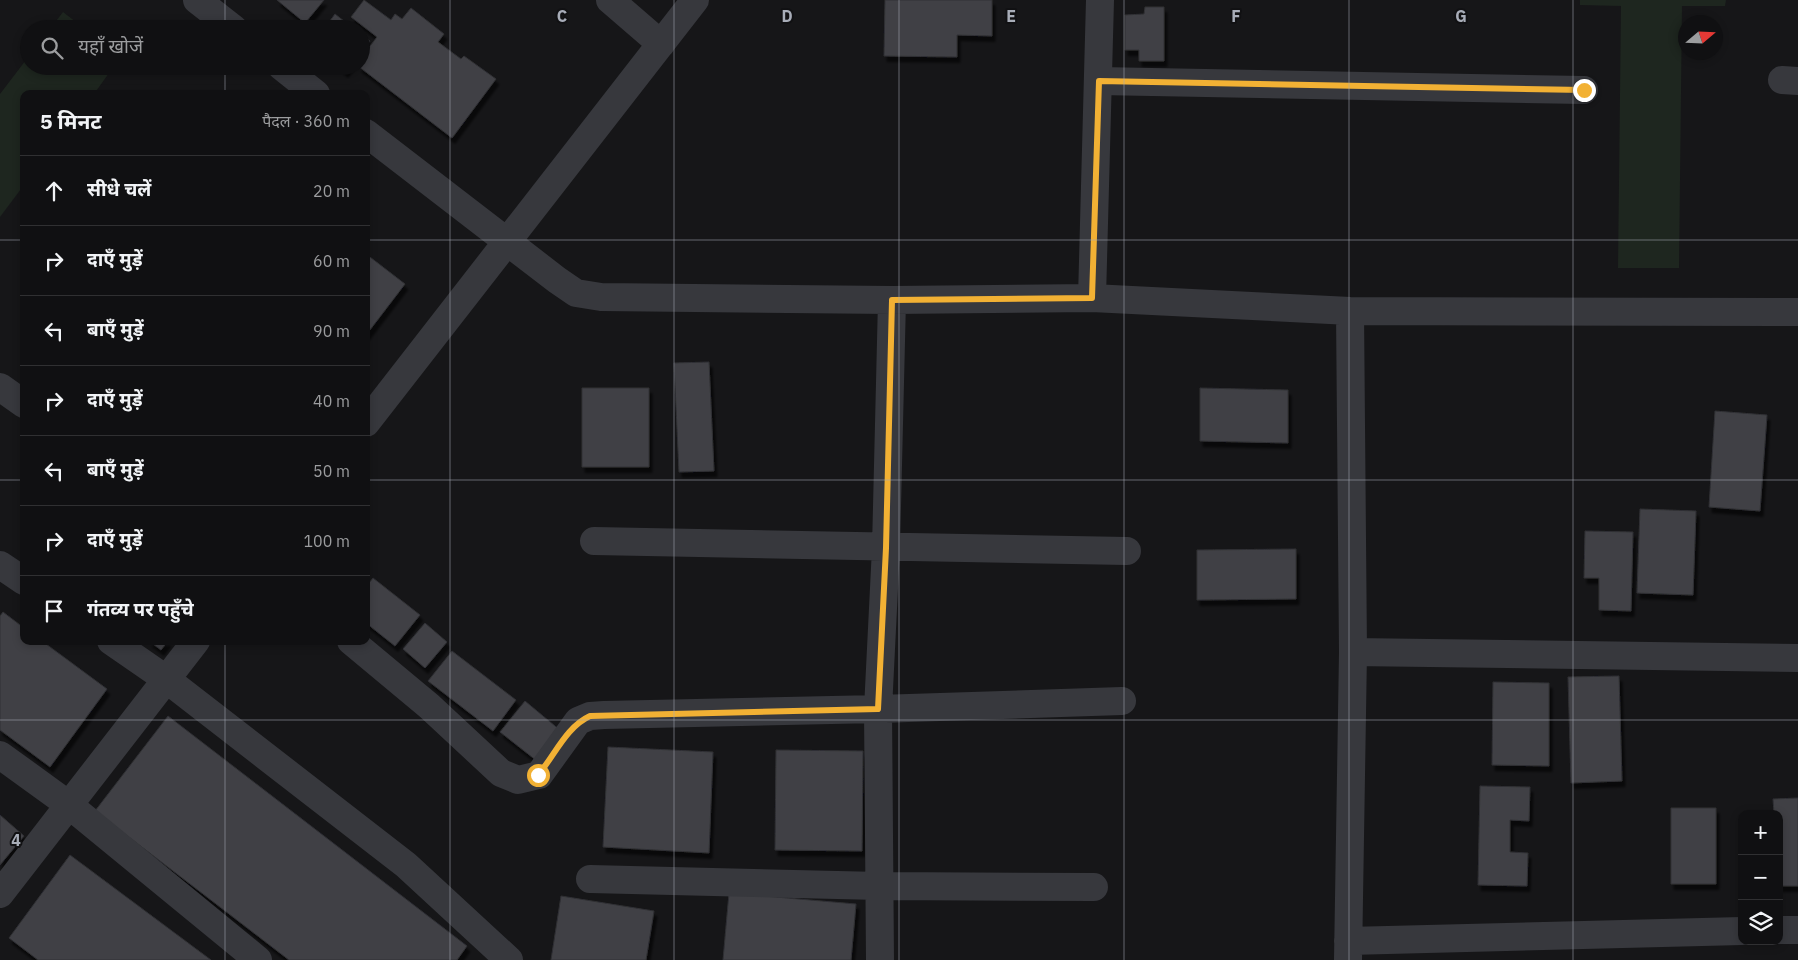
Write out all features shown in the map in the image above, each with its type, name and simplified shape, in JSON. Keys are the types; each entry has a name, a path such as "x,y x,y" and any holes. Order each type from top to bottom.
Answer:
{"street":[{"path":"197,0 223,20"},
{"path":"610,0 661,44"},
{"path":"370,418 695,0"},
{"path":"1092,298 1100,0"},
{"path":"292,75 311,90"},
{"path":"1099,81 1584,90"},
{"path":"370,136 506,243 576,293 601,298 892,300 1092,298 1350,311 1798,312"},
{"path":"880,960 878,709 886,548 892,300"},
{"path":"1350,311 1354,652 1348,951 1616,932 1738,931"},
{"path":"0,387 20,401"},
{"path":"594,540 886,548 1127,550"},
{"path":"0,565 20,578"},
{"path":"117,645 166,679 406,865 509,960"},
{"path":"0,894 193,645"},
{"path":"356,645 429,706 501,773 518,780 538,775 570,731 578,722 590,716 1122,701"},
{"path":"1354,652 1798,658"},
{"path":"0,755 69,805 258,960"},
{"path":"590,880 880,886 1094,887"},
{"path":"1783,930 1798,930"}],"shaded area":[{"path":"1580,0 1726,0 1725,6 1682,6 1682,15 1678,15 1678,60 1681,60 1679,268 1618,268 1621,6 1580,5"},
{"path":"63,12 73,20 57,20"},
{"path":"20,68 20,75 108,75 97,90 20,90 20,190 0,217 0,94"}],"building":[{"path":"277,0 324,0 307,20 301,20"},
{"path":"364,0 391,20 395,14 402,19 411,8 444,34 438,42 461,59 464,56 496,79 452,138 370,75 370,46 377,37 370,32 370,20 355,20 351,17"},
{"path":"885,0 992,0 992,36 957,35 957,57 884,56"},
{"path":"1145,7 1164,7 1164,61 1139,61 1139,50 1125,50 1125,15 1144,14"},
{"path":"335,14 343,20 331,20"},
{"path":"370,257 405,284 370,330"},
{"path":"709,362 714,471 679,472 674,363"},
{"path":"582,388 649,388 649,467 582,467"},
{"path":"1200,388 1288,390 1288,443 1200,441"},
{"path":"1715,411 1767,415 1760,511 1709,507"},
{"path":"1640,509 1696,511 1693,595 1637,593"},
{"path":"1585,531 1633,532 1631,611 1599,610 1599,578 1584,578"},
{"path":"1296,549 1296,599 1197,600 1197,550"},
{"path":"373,578 420,615 395,646 370,626 370,582"},
{"path":"3,612 20,625 20,645 47,645 107,689 50,767 0,730 0,616"},
{"path":"425,623 447,642 425,668 403,649"},
{"path":"154,645 165,645 161,650"},
{"path":"452,651 516,700 493,731 428,681"},
{"path":"1619,676 1622,781 1571,783 1568,677"},
{"path":"1493,682 1549,683 1549,766 1492,765"},
{"path":"525,701 561,731 537,761 500,732"},
{"path":"168,716 467,946 457,960 289,960 95,811"},
{"path":"608,747 713,752 709,853 603,847"},
{"path":"776,750 863,751 862,851 775,850"},
{"path":"1480,786 1530,787 1529,821 1510,820 1510,852 1528,853 1527,886 1478,885"},
{"path":"1798,798 1798,886 1783,886 1783,810 1774,810 1773,799"},
{"path":"1671,808 1716,808 1716,884 1671,884"},
{"path":"0,815 24,836 0,865"},
{"path":"70,855 211,960 38,960 9,938"},
{"path":"729,893 856,904 851,960 723,960"},
{"path":"561,896 654,911 646,960 551,960"}],"route":[{"path":"538,775 570,731 578,722 590,716 878,709 886,548 892,300 1092,298 1099,81 1584,90"}]}
